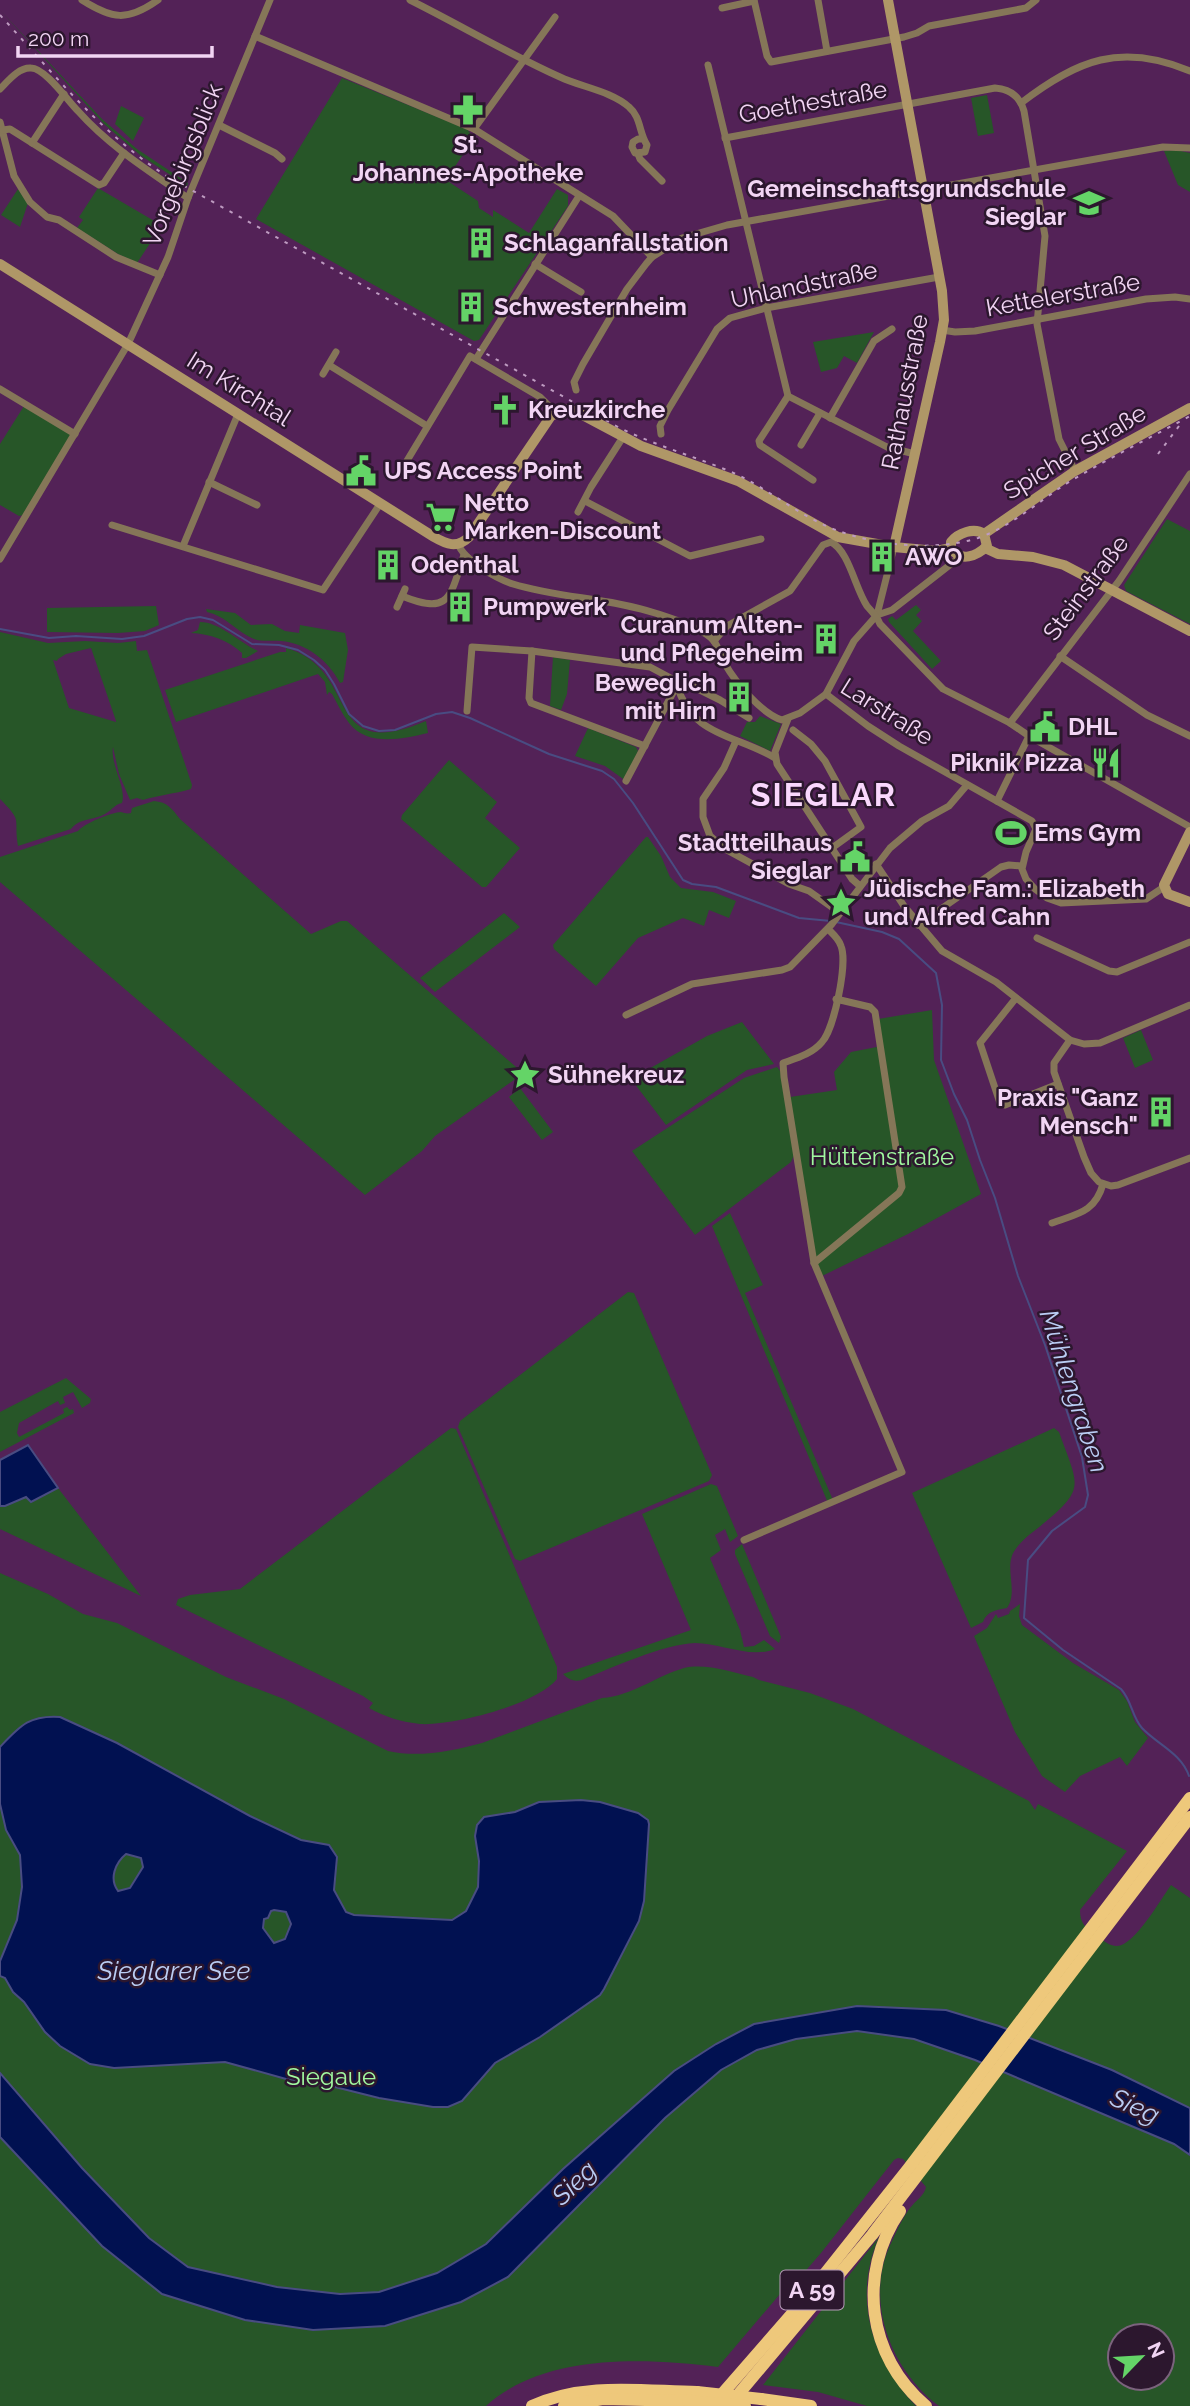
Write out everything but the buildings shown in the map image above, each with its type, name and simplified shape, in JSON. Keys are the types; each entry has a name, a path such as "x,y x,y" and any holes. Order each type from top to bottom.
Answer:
{"highway":[{"name":"A 59","path":"711,2406 946,2140 1190,1798"},
{"name":"A 59","path":"729,2406 872,2235 1096,1932 1190,1817"},
{"path":"915,2175 883,2240 874,2274 872,2306 877,2332 887,2357 902,2382 926,2406"},
{"path":"532,2406 589,2390 761,2399 811,2406"},
{"path":"564,2406 603,2399 692,2397 746,2406"}],"street":[{"path":"82,0 99,11 115,16 130,14 158,0"},
{"name":"Vorgebirgsblick","path":"0,559 128,344 172,247 188,198 270,0"},
{"path":"410,0 567,81 626,104 637,116 643,139 632,144 633,150 662,181"},
{"path":"722,8 754,0 769,61 918,33 929,26 1026,8 1036,0"},
{"path":"818,0 827,51"},
{"name":"Rathausstraße","path":"826,694 855,641 877,615 942,330 943,305 939,276 888,0"},
{"path":"474,129 555,17"},
{"path":"255,36 474,129 612,216 652,257"},
{"path":"1075,471 1059,439 1037,324 1046,242 1027,123 1021,103 1064,72 1111,57 1146,58 1190,71"},
{"path":"708,65 788,396 759,440 760,445 813,480"},
{"path":"0,89 18,72 31,68 43,74 93,126 124,153 188,198"},
{"name":"Goethestraße","path":"725,138 995,88 1011,92 1021,103"},
{"path":"32,143 64,94"},
{"path":"219,125 282,159"},
{"path":"2,126 99,185 104,183 124,153"},
{"path":"2,126 14,176 26,197 39,210 51,219 60,220 116,257 160,275"},
{"path":"576,390 574,382 583,363 631,283 652,257 694,233 1163,147 1190,148"},
{"path":"402,468 579,195"},
{"name":"Im Kirchtal","path":"0,264 433,537 450,545 458,544"},
{"path":"535,264 582,292"},
{"name":"Uhlandstraße","path":"661,434 660,426 664,418 717,329 735,316 939,276"},
{"name":"Kettelerstraße","path":"942,330 965,332 1154,298 1190,299"},
{"path":"830,418 874,341 892,329"},
{"path":"323,374 336,352"},
{"path":"473,358 540,397 556,413"},
{"path":"329,365 427,426"},
{"path":"0,389 75,434"},
{"path":"788,396 887,447 915,454"},
{"name":"Spicher Straße","path":"984,534 1075,471 1190,408"},
{"path":"775,758 776,747 788,719 775,718 759,705 726,666 714,641 706,635 639,607 506,582 464,555 458,544 469,537 543,428 556,413 566,409 578,412 623,437 738,481 832,535 894,547 936,551 951,548"},
{"path":"801,445 820,413"},
{"path":"183,545 238,414"},
{"path":"578,512 591,486 623,437"},
{"name":"Steinstraße","path":"1010,723 1112,589 1190,474"},
{"path":"209,482 257,505"},
{"path":"585,501 690,556 761,539"},
{"path":"111,525 323,590 327,588 380,503"},
{"path":"877,615 892,610 960,557 976,554 985,548 987,541 984,534 975,530 958,536 951,542 951,548 960,557"},
{"path":"714,641 727,626 790,591 825,542 831,542 840,548 868,607 877,615 880,624 938,685 1010,723 1190,827"},
{"path":"985,548 998,554 1052,561 1112,589 1190,631"},
{"path":"397,607 404,593 427,605 446,599 453,589 464,555"},
{"path":"467,711 472,647 532,651 645,666 678,684 691,685 720,699 748,718"},
{"path":"532,651 531,703 645,746"},
{"path":"1060,656 1147,715 1190,736"},
{"path":"678,684 682,702 703,726 775,758 832,848 860,886"},
{"path":"626,782 678,684"},
{"name":"Larstraße","path":"788,719 826,694 868,726 1035,823 1036,829 1022,866"},
{"path":"793,730 811,744 825,761 861,827 832,848"},
{"path":"998,801 1029,736"},
{"path":"736,741 724,768 703,799 703,817 710,836 725,849 789,884 809,891 834,921 843,954 830,1029 824,1040 814,1050 783,1063 814,1263 902,1472 744,1540"},
{"path":"626,1015 692,984 786,969 834,921 890,848 912,828 954,802 967,785"},
{"path":"918,925 1001,867 1009,865 1022,866 1031,885 1047,898 1061,903 1146,899 1164,887 1190,832"},
{"path":"876,864 918,925 942,951 996,982 1070,1040 1089,1045 1100,1043 1190,1005"},
{"path":"1164,887 1172,896 1190,902"},
{"path":"1037,938 1101,968 1117,972 1190,942"},
{"path":"1016,998 980,1043 999,1103 1005,1105 1058,1084"},
{"path":"814,1263 899,1193 902,1187 875,1013 870,1007 836,999"},
{"path":"1070,1040 1054,1063 1054,1072 1088,1167 1096,1179 1103,1184 1118,1185 1190,1158"},
{"path":"1052,1223 1090,1208 1099,1198 1103,1184"}],"green space":[{"path":"0,10 102,119 137,149 188,183 187,186 140,155 104,124"},
{"path":"342,78 467,129 474,138 446,180 478,201 479,208 493,217 493,210 529,233 557,189 568,195 568,206 479,340 474,341 256,219"},
{"path":"987,95 994,133 978,136 971,98"},
{"path":"121,106 144,118 133,141 115,124"},
{"path":"1164,151 1190,153 1190,192 1178,185"},
{"path":"98,188 156,222 149,245 137,263 77,228 83,220 79,217"},
{"path":"18,189 28,203 20,227 1,215"},
{"path":"874,332 857,363 844,356 837,368 821,372 813,342"},
{"path":"24,406 70,433 71,438 24,515 19,516 0,505 0,444"},
{"path":"1167,519 1190,531 1190,624 1126,591 1124,585"},
{"path":"916,605 921,610 916,615 922,621 913,631 941,661 932,669 888,619 892,616 896,620"},
{"path":"156,606 159,625 145,631 47,632 47,608"},
{"path":"206,609 235,613 251,625 272,624 285,631 299,633 300,625 345,633 348,650 343,682 340,683 330,667 308,649 290,642 254,639"},
{"path":"200,622 215,625 258,651 242,658 242,653 237,648 225,641 191,633 198,630"},
{"path":"0,632 48,643 136,641 137,651 147,650 192,785 191,789 143,800 130,800 119,774 113,747 122,803 71,829 18,846 15,817 0,799","holes":["91,648 116,722 69,708 53,660 57,661 66,654"]},
{"path":"286,648 310,659 325,674 356,723 371,731 393,731 426,721 428,733 386,739 365,736 349,723 332,694 329,692 327,695 325,682 318,674 176,722 165,690 286,652"},
{"path":"553,657 570,660 567,694 561,710 550,706"},
{"path":"760,716 781,724 770,751 740,736 747,722 755,722"},
{"path":"588,728 636,747 638,751 626,781 605,766 575,756"},
{"path":"449,760 497,802 485,818 520,848 486,887 482,887 401,819"},
{"path":"154,801 169,807 311,934 347,921 522,1072 521,1075 435,1136 422,1151 365,1195 0,882 0,857 78,831 111,814 131,813 132,808"},
{"path":"646,837 661,856 670,877 681,888 713,892 736,901 729,918 709,910 704,926 683,918 638,938 596,986 554,949 553,945"},
{"path":"504,913 520,927 435,992 420,978"},
{"name":"Hüttenstraße","path":"932,1010 934,1060 981,1194 908,1234 820,1277 813,1252 790,1097 837,1090 834,1072 851,1052 882,1046 878,1019"},
{"path":"742,1022 774,1064 747,1070 666,1125 631,1079 707,1036"},
{"path":"1141,1030 1153,1060 1135,1068 1123,1038"},
{"path":"777,1067 781,1072 794,1155 791,1162 695,1235 632,1151 744,1078"},
{"path":"520,1088 553,1132 542,1140 509,1097"},
{"path":"730,1213 763,1285 745,1293 833,1500 828,1503 712,1226"},
{"path":"628,1292 634,1293 712,1475 709,1481 520,1561 515,1559 458,1427 460,1421"},
{"path":"66,1378 91,1399 90,1403 82,1408 73,1392 63,1397 65,1403 60,1405 58,1401 19,1423 19,1437 64,1413 63,1409 67,1407 73,1409 74,1413 0,1452 0,1412"},
{"path":"451,1428 456,1429 557,1667 557,1679 546,1688 493,1712 434,1724 407,1722 369,1708 373,1703 363,1696 176,1605 178,1599 190,1595 240,1589"},
{"path":"1054,1428 1059,1432 1074,1476 1071,1495 1054,1515 1015,1550 1010,1564 1012,1594 1007,1608 992,1612 983,1622 971,1628 912,1493"},
{"path":"711,1484 717,1486 738,1536 730,1542 725,1529 715,1535 721,1550 710,1558 740,1630 744,1647 754,1646 764,1640 775,1649 756,1652 705,1644 682,1644 638,1657 582,1680 567,1678 563,1674 691,1630 642,1514"},
{"path":"58,1488 141,1596 0,1529 0,1506 26,1497 32,1502"},
{"path":"742,1544 781,1637 779,1643 770,1636 735,1554 735,1550"},
{"name":"Siegaue","path":"0,1573 48,1594 83,1614 117,1623 226,1677 284,1699 388,1751 399,1753 435,1753 482,1743 602,1698 624,1694 684,1668 710,1667 753,1677 810,1693 853,1709 1029,1801 1035,1810 1038,1804 1127,1851 1080,1910 1084,1925 1109,1944 1117,1946 1131,1938 1147,1921 1171,1885 1190,1898 1190,2406 939,2406 907,2373 895,2353 881,2309 880,2286 892,2241 903,2219 926,2187 903,2159 898,2158 821,2253 795,2283 780,2294 718,2367 628,2361 566,2368 536,2376 510,2389 486,2406 0,2406"},
{"path":"1020,1604 1019,1616 1022,1625 1073,1663 1119,1690 1127,1701 1135,1722 1148,1738 1127,1766 1120,1757 1080,1776 1065,1792 1042,1776 1015,1732 974,1636 987,1628 996,1614 998,1618 1009,1614"},
{"path":"879,2237 867,2283 871,2327 888,2368 916,2406 867,2406 818,2392 763,2385"}],"water":[{"path":"28,1445 58,1488 31,1502 26,1497 0,1506 0,1460"},
{"name":"Sieglarer See","path":"60,1717 117,1743 250,1816 301,1840 329,1845 337,1857 334,1890 346,1912 354,1915 452,1920 466,1911 478,1887 479,1861 475,1836 477,1825 484,1817 515,1812 539,1802 581,1800 600,1802 638,1813 648,1820 649,1824 644,1901 639,1921 600,1995 540,2037 495,2063 462,2101 448,2107 379,2098 315,2082 286,2079 225,2062 114,2068 90,2064 60,2046 45,2032 5,1978 0,1976 0,1961 17,1920 22,1887 20,1855 6,1830 0,1804 0,1747 26,1723","holes":["126,1854 141,1858 143,1867 130,1888 118,1891 114,1871","274,1910 286,1912 291,1924 285,1939 274,1943 263,1928 264,1919"]},
{"name":"Sieg","path":"857,2006 946,2010 999,2026 1112,2070 1190,2108 1190,2155 1174,2144 975,2060 914,2039 857,2031 796,2039 757,2050 721,2070 665,2118 508,2277 461,2302 385,2326 313,2330 245,2320 162,2294 102,2246 0,2137 0,2073 82,2168 149,2238 188,2267 277,2287 340,2294 379,2292 437,2273 486,2244 563,2169 674,2071 716,2044 754,2024"}],"waterway":[{"name":"Mühlengraben","path":"0,629 49,638 76,636 122,639 144,636 187,619 200,617 213,620 252,644 279,645 298,650 314,660 325,670 349,714 363,726 379,731 395,730 436,714 452,712 549,754 602,771 614,779 633,803 683,880 716,887 799,918 831,921"},
{"name":"Mühlengraben","path":"836,922 882,932 899,939 936,973 942,1005 941,1060 967,1120 995,1198 1018,1276 1045,1345 1082,1457 1088,1495 1085,1507 1052,1531 1028,1560 1024,1618 1063,1650 1121,1689 1142,1728 1181,1761 1189,1776"}],"railway":[{"path":"0,15 100,123 168,177 618,427 736,474 836,530 876,541 919,546 959,543 978,538 1012,521 1079,476 1190,416"},
{"path":"1158,454 1179,426"}],"place":[{"name":"St. Johannes-Apotheke","path":"468,110"},
{"name":"Gemeinschaftsgrundschule Sieglar","path":"1089,203"},
{"name":"Schlaganfallstation","path":"481,243"},
{"name":"Schwesternheim","path":"471,307"},
{"name":"Kreuzkirche","path":"505,410"},
{"name":"UPS Access Point","path":"361,471"},
{"name":"Netto Marken-Discount","path":"441,517"},
{"name":"AWO","path":"882,557"},
{"name":"Odenthal","path":"388,565"},
{"name":"Pumpwerk","path":"460,607"},
{"name":"Curanum Alten- und Pflegeheim","path":"826,639"},
{"name":"Beweglich mit Hirn","path":"739,697"},
{"name":"DHL","path":"1045,727"},
{"name":"Piknik Pizza","path":"1106,763"},
{"name":"Ems Gym","path":"1011,833"},
{"name":"Stadtteilhaus Sieglar","path":"855,857"},
{"name":"Jüdische Fam.: Elizabeth und Alfred Cahn","path":"841,903"},
{"name":"Sühnekreuz","path":"525,1075"},
{"name":"Praxis \"Ganz Mensch\"","path":"1161,1112"}],"district":[{"name":"SIEGLAR","path":"824,795"}]}
